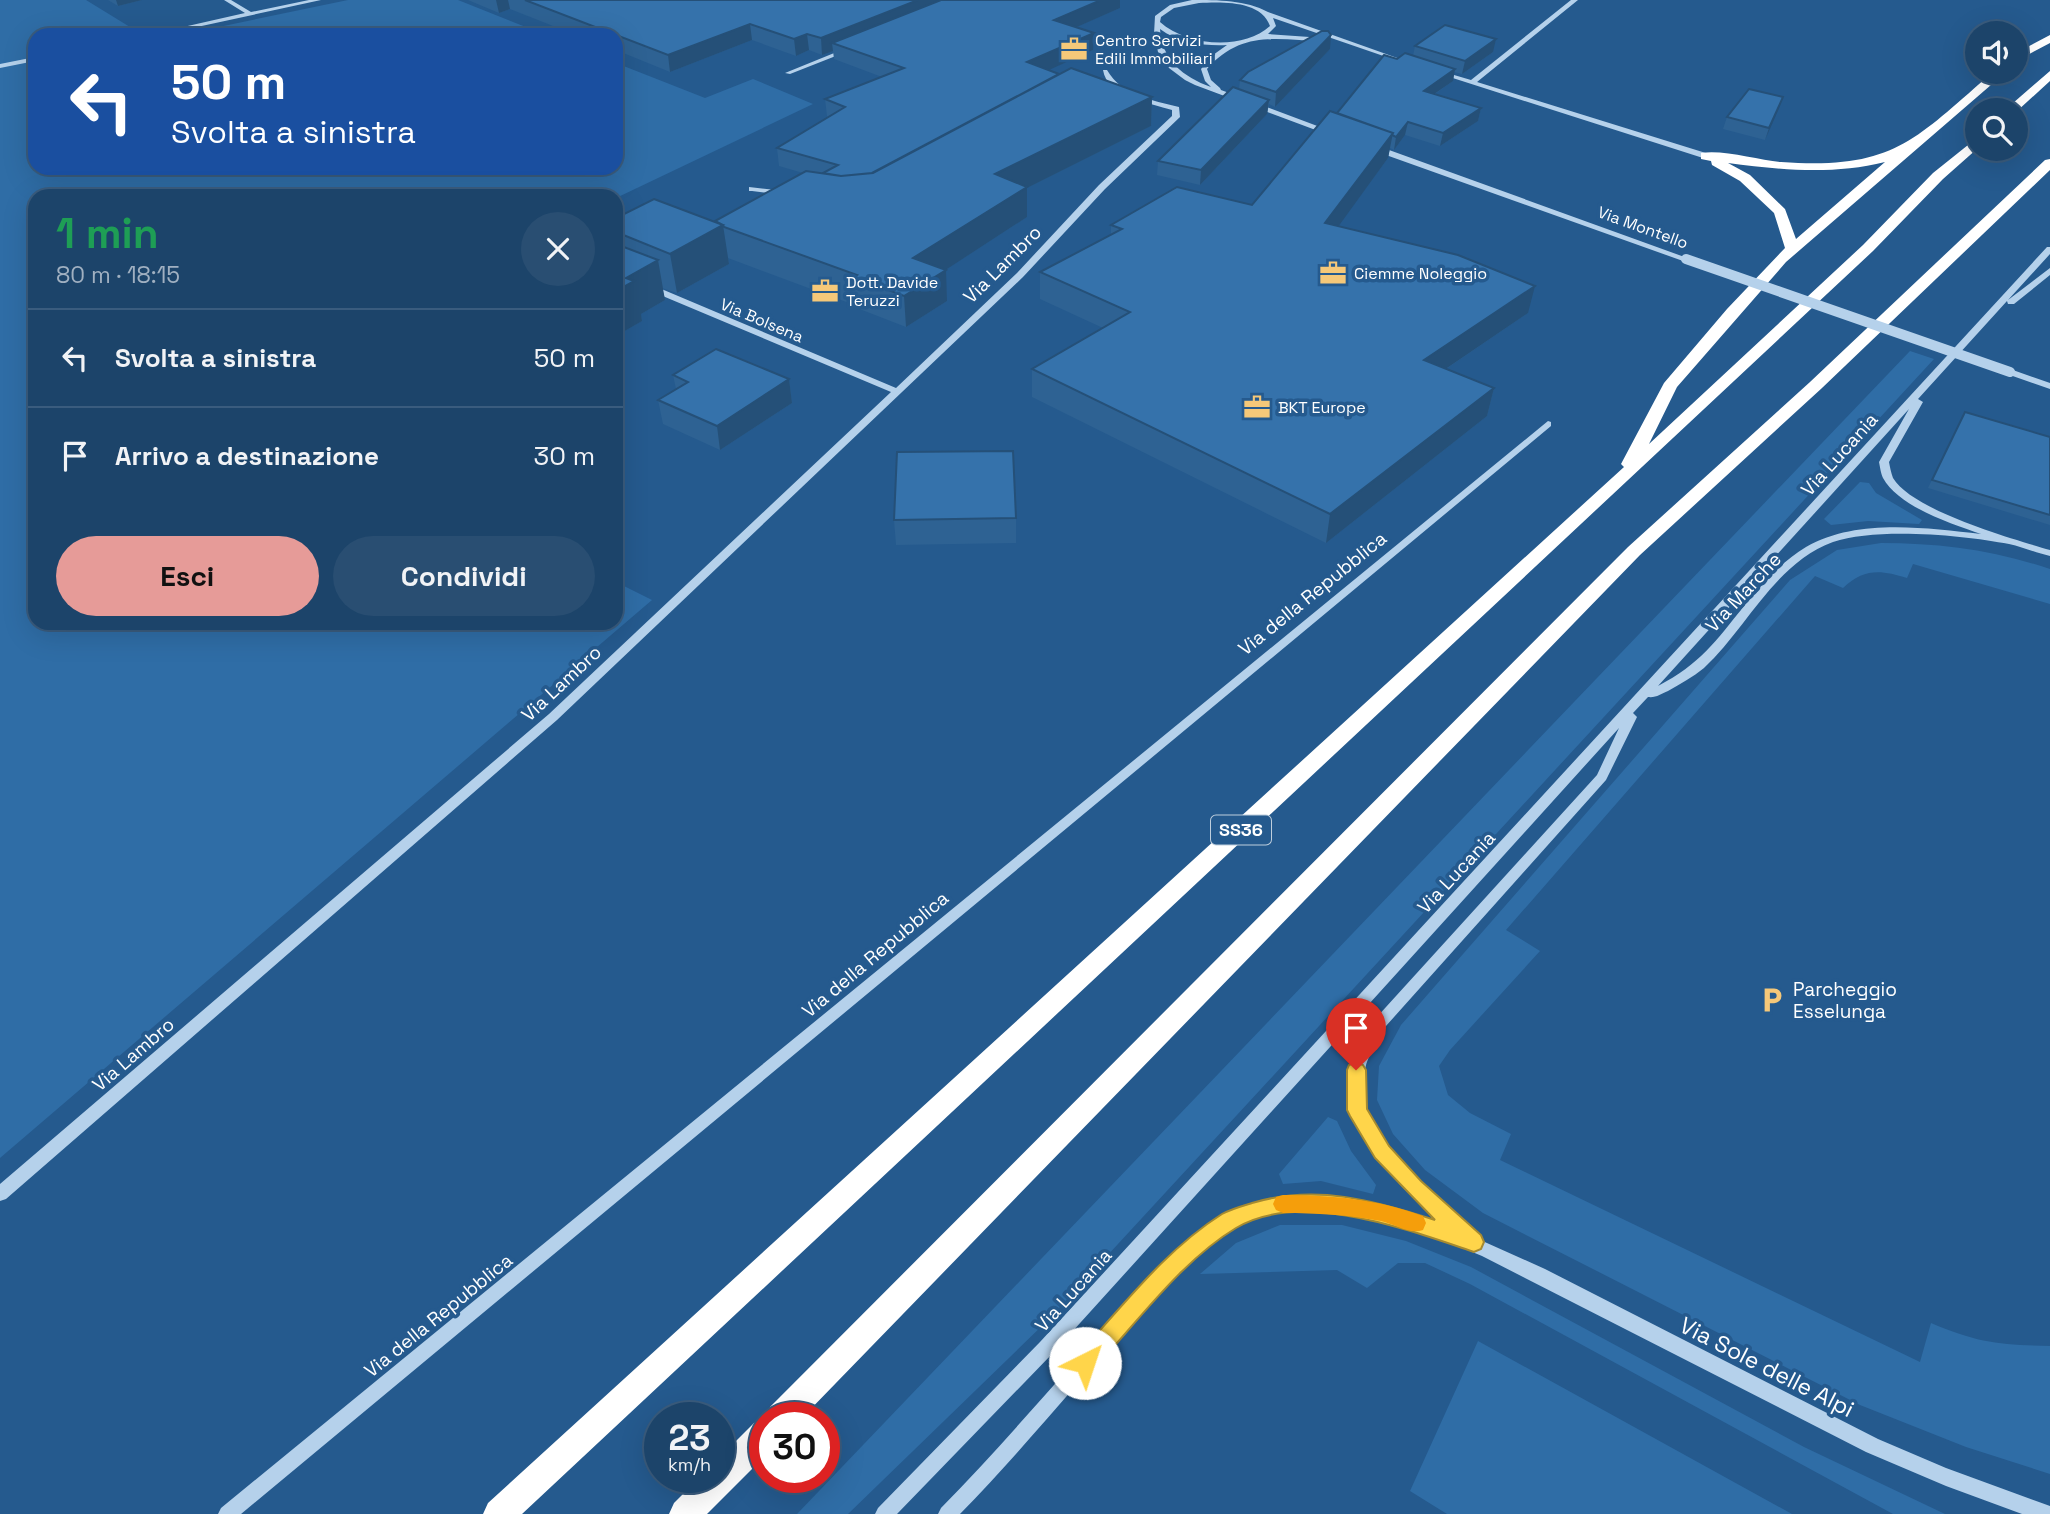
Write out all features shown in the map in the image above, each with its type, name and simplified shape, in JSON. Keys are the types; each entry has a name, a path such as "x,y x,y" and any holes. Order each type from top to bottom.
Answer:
{"highway":[{"path":"2028,51 2050,38"},
{"path":"2024,98 2050,75"},
{"path":"1622,479 1670,386 1732,312 1792,249 1986,84"},
{"path":"1706,156 1773,165 1814,167 1886,159 1908,149"},
{"name":"SS36","path":"499,1514 1622,479 1868,248 1938,176 1965,152"},
{"path":"1706,156 1745,178 1780,212 1792,249"},
{"path":"797,1402 1634,551 2050,163"},
{"path":"685,1514 749,1450"}],"street":[{"path":"227,0 250,14"},
{"path":"184,28 318,0"},
{"path":"1163,0 1157,22 1157,43 1167,65 1197,85 1345,138"},
{"path":"1162,11 1196,1 1225,0 1260,9 1340,41 1406,62"},
{"path":"1247,5 1268,0"},
{"path":"1260,9 1268,0"},
{"path":"1472,83 1575,0"},
{"path":"1261,36 1273,26 1268,14"},
{"path":"1157,22 1172,35 1186,39 1238,42"},
{"path":"1227,96 1208,81 1204,69 1223,50 1238,42 1261,36 1340,41"},
{"path":"788,73 863,44"},
{"path":"0,66 28,60"},
{"name":"Via Lambro","path":"0,1194 554,718 1020,275 1102,187 1176,117 1176,109 1119,89 1107,78 1108,69 1093,78"},
{"path":"1433,70 1706,156"},
{"name":"Via Montello","path":"1371,147 2050,386"},
{"path":"752,189 791,194"},
{"name":"Via Lucania","path":"884,1514 1046,1348 2050,249"},
{"path":"1980,326 2050,271"},
{"name":"Via Bolsena","path":"642,284 898,392"},
{"name":"Via Marche","path":"1928,383 1884,462 1888,478 1908,496 1932,511 2010,541 2050,553"},
{"name":"Via della Repubblica","path":"227,1514 1548,424"},
{"name":"Via Marche","path":"1639,702 1700,665 1780,573 1811,548 1852,535 1894,531 2010,541"},
{"path":"1474,1242 1414,1187 1382,1152 1357,1110 1356,1070 1381,1022 1602,776 1639,702"},
{"path":"947,1514 982,1480 1119,1324 1188,1252 1231,1219 1281,1204 1331,1204 1384,1212 1474,1242"},
{"name":"Via Sole delle Alpi","path":"1474,1242 1851,1436 1950,1480 2047,1514"}],"shaded area":[{"path":"0,0 86,0 132,28 28,28 28,175 623,175 623,66 705,98 753,79 813,104 623,195 623,189 28,189 28,630 617,630 0,1158"},
{"path":"348,0 458,0 528,28 214,28"},
{"path":"1910,351 1934,359 1047,1321 848,1514 797,1514 817,1493 840,1493 840,1469"},
{"path":"1860,482 1869,483 1876,493 1922,520 1919,524 1868,521 1831,525 1824,519"},
{"path":"1881,543 1966,549 2050,569 2050,604 1913,564 1907,578 1873,572 1858,577 1843,588 1815,576 1506,930 1540,951 1450,1050 1439,1066 1448,1095 1470,1113 1511,1134 1500,1160 1920,1362 1931,1323 1989,1342 2050,1346 2050,1474 1966,1447 1860,1405 1483,1213 1425,1170 1393,1134 1377,1100 1379,1066 1401,1025 1790,580 1837,550"},
{"path":"623,586 652,600 623,625"},
{"path":"1328,1117 1337,1121 1351,1151 1376,1185 1373,1194 1321,1181 1283,1184 1279,1174"},
{"path":"1280,1225 1342,1225 1406,1241 1471,1267 1804,1447 1945,1514 1893,1514 1470,1284 1425,1263 1398,1263 1367,1288 1337,1270 1200,1274 1236,1243"},
{"path":"1478,1341 1792,1514 1447,1514 1410,1491"}],"building":[{"path":"525,0 918,0 821,38 807,34 794,39 750,24 668,55 623,38 623,28 598,28"},
{"path":"941,0 1101,0 1054,20 1094,33 1027,62 1059,74 872,173 841,176 823,173 838,165 777,148 845,107 825,99 904,68 832,43"},
{"path":"1445,25 1496,39 1465,61 1415,46"},
{"path":"1322,31 1328,31 1331,35 1276,92 1240,80 1248,72"},
{"path":"1405,53 1455,69 1424,91 1481,108 1443,133 1408,122 1396,137 1393,133 1337,113 1384,55 1397,59"},
{"path":"1071,68 1152,97 995,174 1027,187 913,258 946,270 904,296 854,277 857,275 724,227 715,221 806,171 841,176 873,173"},
{"path":"1233,87 1269,100 1201,170 1158,161"},
{"path":"1749,89 1783,97 1769,128 1727,117"},
{"path":"1330,111 1393,133 1325,223 1458,255 1535,286 1424,360 1494,388 1330,514 1032,369 1130,312 1040,272 1122,229 1111,225 1177,187 1252,205"},
{"path":"654,199 723,225 670,254 623,235 623,214"},
{"path":"623,247 658,260 626,278 634,281 623,287"},
{"path":"716,349 789,379 717,426 658,400 688,382 673,375"},
{"path":"1965,412 2050,437 2050,515 1932,480"},
{"path":"1013,451 1016,518 894,520 897,452"}],"slow traffic":[{"path":"1283,1204 1331,1204 1384,1212 1416,1223"}],"place":[{"name":"Centro Servizi Edili Immobiliari","path":"1074,49"},
{"name":"Ciemme Noleggio","path":"1333,273"},
{"name":"Dott. Davide Teruzzi","path":"825,291"},
{"name":"BKT Europe","path":"1257,407"},
{"name":"Parcheggio Esselunga","path":"1772,1000"}],"route":[{"path":"1085,1363 1188,1252 1231,1219 1281,1204 1331,1204 1384,1212 1474,1242 1414,1187 1382,1152 1357,1110 1356,1070"}]}
